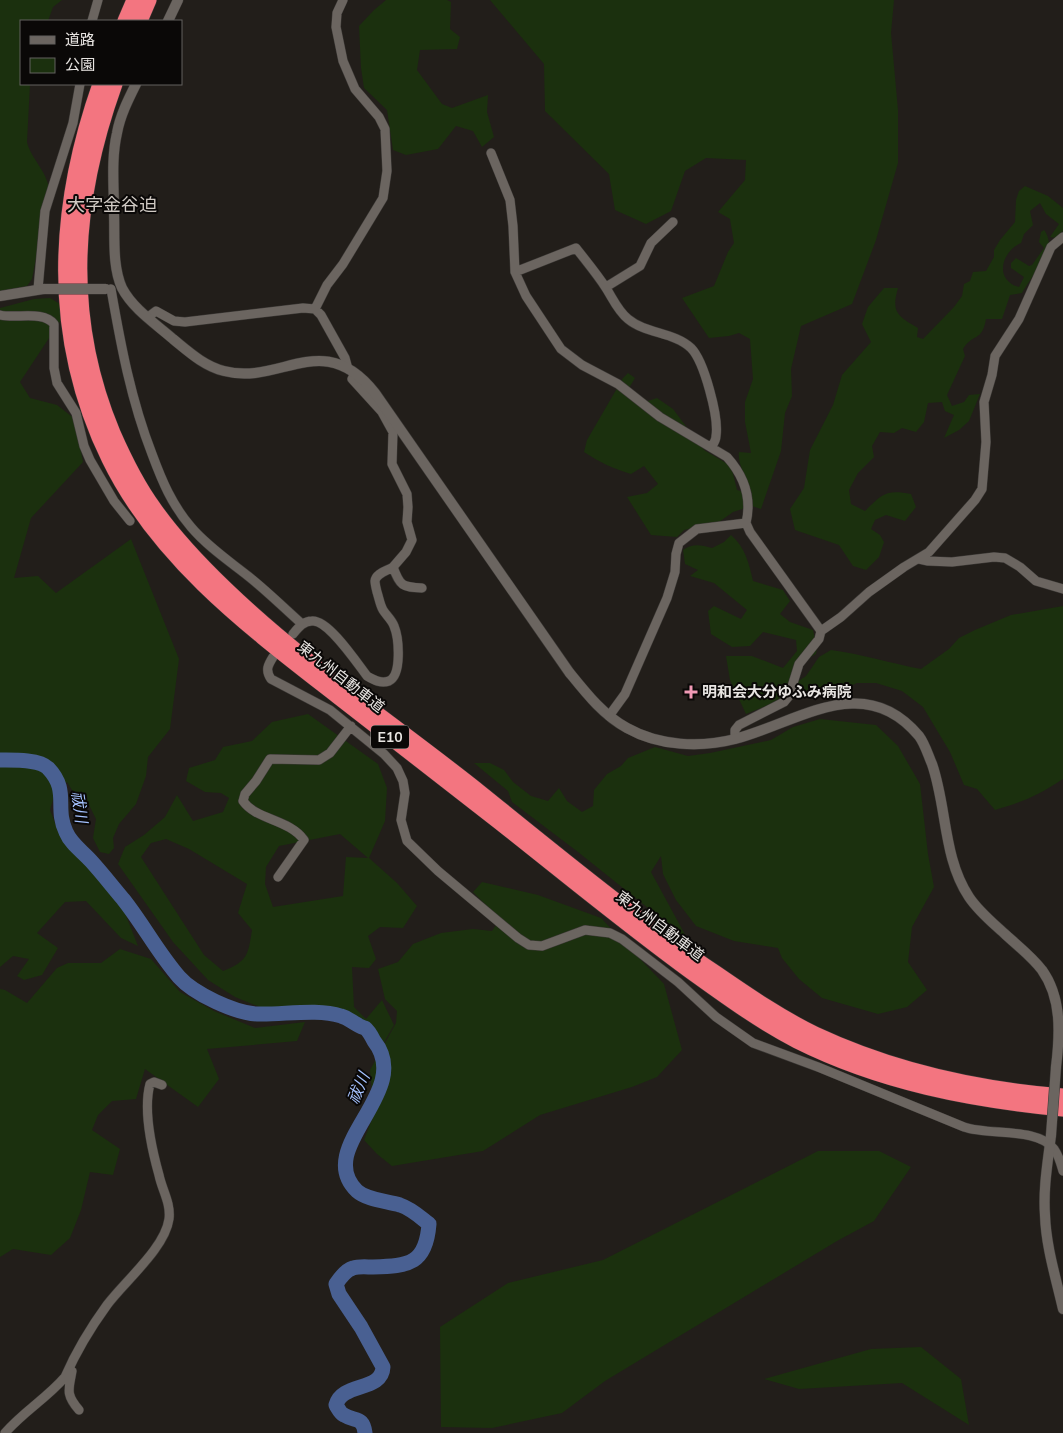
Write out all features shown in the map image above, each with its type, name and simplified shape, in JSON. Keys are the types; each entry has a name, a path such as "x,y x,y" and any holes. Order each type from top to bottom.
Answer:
{"highway":[{"path":"125,20 134,0"},
{"path":"140,20 149,0"},
{"name":"東九州自動車道","path":"100,85 77,162 69,212 65,268 68,318 76,362 97,433 124,488 148,524 203,585 295,664 606,907 669,956 759,1019 830,1056 903,1083 981,1100 1063,1110"},
{"name":"東九州自動車道","path":"115,85 101,123 90,165 83,211 79,255 80,297 84,330 95,381 113,433 148,500 180,541 257,619 302,656 463,779 620,905 768,1008 854,1052 888,1064 941,1078 1063,1096"}],"street":[{"path":"92,20 98,0"},
{"path":"168,20 178,0"},
{"path":"315,309 327,285 343,264 383,198 387,172 386,129 379,116 355,88 343,61 336,27 337,13 343,0"},
{"path":"40,289 45,211 73,123 80,85"},
{"path":"136,85 123,111 115,146 114,182 117,270 122,288 131,300 148,317 201,361 224,371 236,374 252,373 315,361 334,364 351,371 363,380 375,393 569,672 609,716 637,733 665,741 696,744 735,739 802,714 838,704 859,703 871,704 896,715 920,738 938,781 956,871 967,895 984,916 1035,962 1049,982 1054,995 1059,1029 1046,1181 1045,1216 1048,1242 1063,1309"},
{"path":"491,153 510,200 515,272 520,285 561,349 570,357 618,384 660,416 696,439 712,446 736,466 742,478 749,505 746,523 750,532 822,631"},
{"path":"606,287 640,266 651,242 673,222"},
{"path":"735,739 735,730 738,725 784,702 789,696 798,664 819,639 822,631 870,592 904,567 929,552 975,500 982,489 986,442 984,402 992,375 995,356 1019,319 1051,247 1063,237"},
{"path":"515,272 576,248 606,287 621,312 629,320 691,348 704,372 712,402 717,429 716,438 712,446"},
{"path":"0,296 40,289 122,288"},
{"path":"109,289 137,412 160,476 175,506 203,540 302,624"},
{"path":"148,317 156,311 174,321 185,322 304,308 315,309 321,315 346,358 352,379 372,399 390,425 393,432 392,464 407,494 407,522 412,540 406,552 393,568 381,573 376,577 375,582 380,604 394,626 396,633 397,670 392,679 384,682 374,680 368,676 332,632 323,624 314,620 302,624 293,634"},
{"path":"0,315 8,317 43,317 51,320 54,324 54,368 57,383 76,413 84,446 90,460 114,501 130,522"},
{"path":"609,716 625,694 667,598 675,572 679,543 697,529 746,523"},
{"path":"919,559 952,562 994,557 1004,558 1020,567 1036,581 1063,589"},
{"path":"393,568 400,584 405,587 422,588"},
{"path":"273,657 268,666 269,675 272,679 330,710 384,754 397,768 403,780 405,793 401,820 407,841 438,871 518,938 530,945 542,946 585,930 610,933 622,939 646,957 678,982 716,1017 753,1043 818,1067 976,1131 1032,1136 1050,1140"},
{"path":"278,877 304,840 283,823 248,808 243,801 245,794 270,759 319,760 330,753 351,726"},
{"path":"5,1433 28,1410 58,1386 105,1308 121,1287 155,1250 167,1229 170,1206 159,1176 150,1134 148,1105 150,1084 154,1082 162,1085"},
{"path":"1050,1140 1063,1171"},
{"path":"74,1360 68,1392 79,1410"}],"green space":[{"path":"0,0 62,0 53,7 48,20 20,20 20,85 30,85 27,142 45,176 49,189 32,279 27,286 0,291"},
{"path":"386,0 447,0 451,2 450,29 460,37 457,49 420,50 417,70 442,104 452,108 488,95 487,112 494,137 482,147 473,131 456,126 438,149 406,155 393,150 387,110 364,88 359,26"},
{"path":"490,0 894,0 891,33 898,110 898,163 876,240 852,304 801,326 791,369 792,396 785,413 781,451 761,509 752,506 733,512 719,522 684,530 677,537 651,535 627,497 647,493 658,484 644,466 631,474 607,465 584,452 587,440 623,378 628,373 635,378 629,388 648,401 657,398 673,409 704,450 731,466 737,490 752,494 739,457 739,452 751,453 745,422 745,402 753,379 750,339 739,333 709,338 682,298 714,286 728,252 734,243 730,219 718,212 745,180 746,160 706,158 685,171 671,211 646,224 615,210 609,174 545,111 544,64"},
{"path":"1025,186 1048,196 1063,208 1063,231 1056,238 1050,237 1059,224 1046,214 1040,203 1030,211 1033,225 1024,234 1021,243 1014,247 1005,259 1003,272 1006,278 1019,287 1024,277 1011,268 1011,263 1016,258 1029,266 1032,265 1044,248 1039,242 1041,232 1045,231 1049,241 1048,249 1022,293 1010,295 1002,319 986,319 980,334 963,349 965,356 947,395 952,406 964,402 969,395 980,394 969,421 959,430 944,438 954,415 945,411 942,402 928,403 924,422 916,432 902,428 894,433 880,432 872,446 874,457 858,473 849,490 851,504 865,511 880,497 896,492 911,494 916,507 905,521 886,515 875,520 871,529 880,535 884,542 879,557 866,570 853,566 839,545 795,530 790,509 804,488 810,450 833,405 842,375 871,342 862,324 868,307 884,288 898,288 896,308 905,320 918,328 917,337 923,339 954,307 962,296 964,284 970,281 973,272 986,271 994,257 994,250 1015,222 1016,200 1019,191"},
{"path":"50,298 60,304 61,320 20,382 30,398 57,405 75,419 83,462 31,518 14,578 38,576 56,593 131,539 179,659 170,729 148,757 146,776 136,804 119,824 113,838 114,848 109,854 100,852 93,838 96,819 89,805 75,795 67,782 54,796 50,810 57,828 125,913 138,946 121,938 86,901 65,902 37,933 58,948 42,975 24,980 17,976 29,959 13,956 0,967 0,308 34,299"},
{"path":"731,535 743,550 753,581 783,590 790,601 780,614 790,622 813,630 817,648 816,654 802,662 780,698 773,703 746,714 730,680 726,656 752,656 783,668 797,651 796,640 763,632 750,646 732,647 711,634 708,611 714,606 741,619 747,610 714,583 690,576 698,570 685,564 683,550 697,545 712,548 724,542"},
{"path":"1063,606 1063,779 1038,794 1014,804 995,810 977,789 964,785 950,752 923,707 902,691 876,683 857,683 829,696 811,698 799,695 797,682 806,676 819,657 831,650 921,669 949,649 959,638 975,630 1011,615"},
{"path":"308,714 378,764 387,788 385,821 369,858 397,883 417,906 403,928 380,927 368,936 376,959 369,968 352,967 354,1007 366,1019 382,1000 394,1025 377,1055 356,1018 308,1006 285,1010 260,1007 235,997 208,980 173,942 118,864 125,847 144,835 165,817 177,795 193,821 223,812 229,798 221,793 205,792 186,781 189,768 215,760 223,747 252,741 272,722","holes":["340,834 368,858 346,857 343,896 273,907 265,884 266,867 279,846","166,839 189,849 247,884 238,913 252,930 251,939 248,951 238,964 223,971 204,955 141,857 151,843"]},
{"path":"820,719 876,725 898,746 920,784 928,854 934,887 912,927 908,962 927,990 907,1007 878,1014 822,998 799,979 782,958 778,948 734,941 696,926 676,900 663,874 661,856 651,872 688,940 512,802 508,791 474,763 490,763 504,770 513,782 531,796 548,801 559,788 567,801 582,812 593,806 594,790 607,774 621,766 628,758 655,747 688,756 710,753 771,740 793,727"},
{"path":"482,882 538,895 601,918 664,984 682,1050 657,1077 632,1087 540,1115 483,1151 392,1166 364,1140 374,1114 370,1070 396,1023 397,1011 385,999 378,969 398,962 413,944 441,933 473,929 492,931 500,919 473,892"},
{"path":"120,949 151,959 180,992 214,1011 255,1028 305,1022 297,1041 207,1049 219,1079 198,1107 145,1069 136,1099 112,1101 98,1115 92,1130 120,1149 113,1175 90,1172 81,1210 70,1238 51,1255 13,1249 0,1257 0,989 27,1003 57,968 68,963 101,963"},
{"path":"818,1151 879,1151 911,1167 874,1221 837,1241 605,1381 562,1413 492,1428 441,1427 440,1327 508,1283 603,1260"},
{"path":"921,1347 961,1379 969,1425 902,1383 799,1389 764,1379 871,1349"}],"waterway":[{"name":"祓川","path":"0,760 38,763 48,768 55,776 60,792 61,815 68,836 123,899 179,977 194,990 215,1001 248,1013 321,1012 341,1016 369,1032 383,1060 382,1080 375,1099 353,1138 346,1156 346,1174 361,1194 404,1207 416,1213 429,1224 424,1247 413,1260 406,1264 353,1268 346,1272 336,1284 339,1294 361,1327 383,1367 381,1375 376,1380 346,1393 336,1405 340,1412 358,1420 362,1424 365,1433"}],"place":[{"name":"明和会大分ゆふみ病院","path":"691,692"}],"district":[{"name":"大字金谷迫","path":"112,205"}]}
